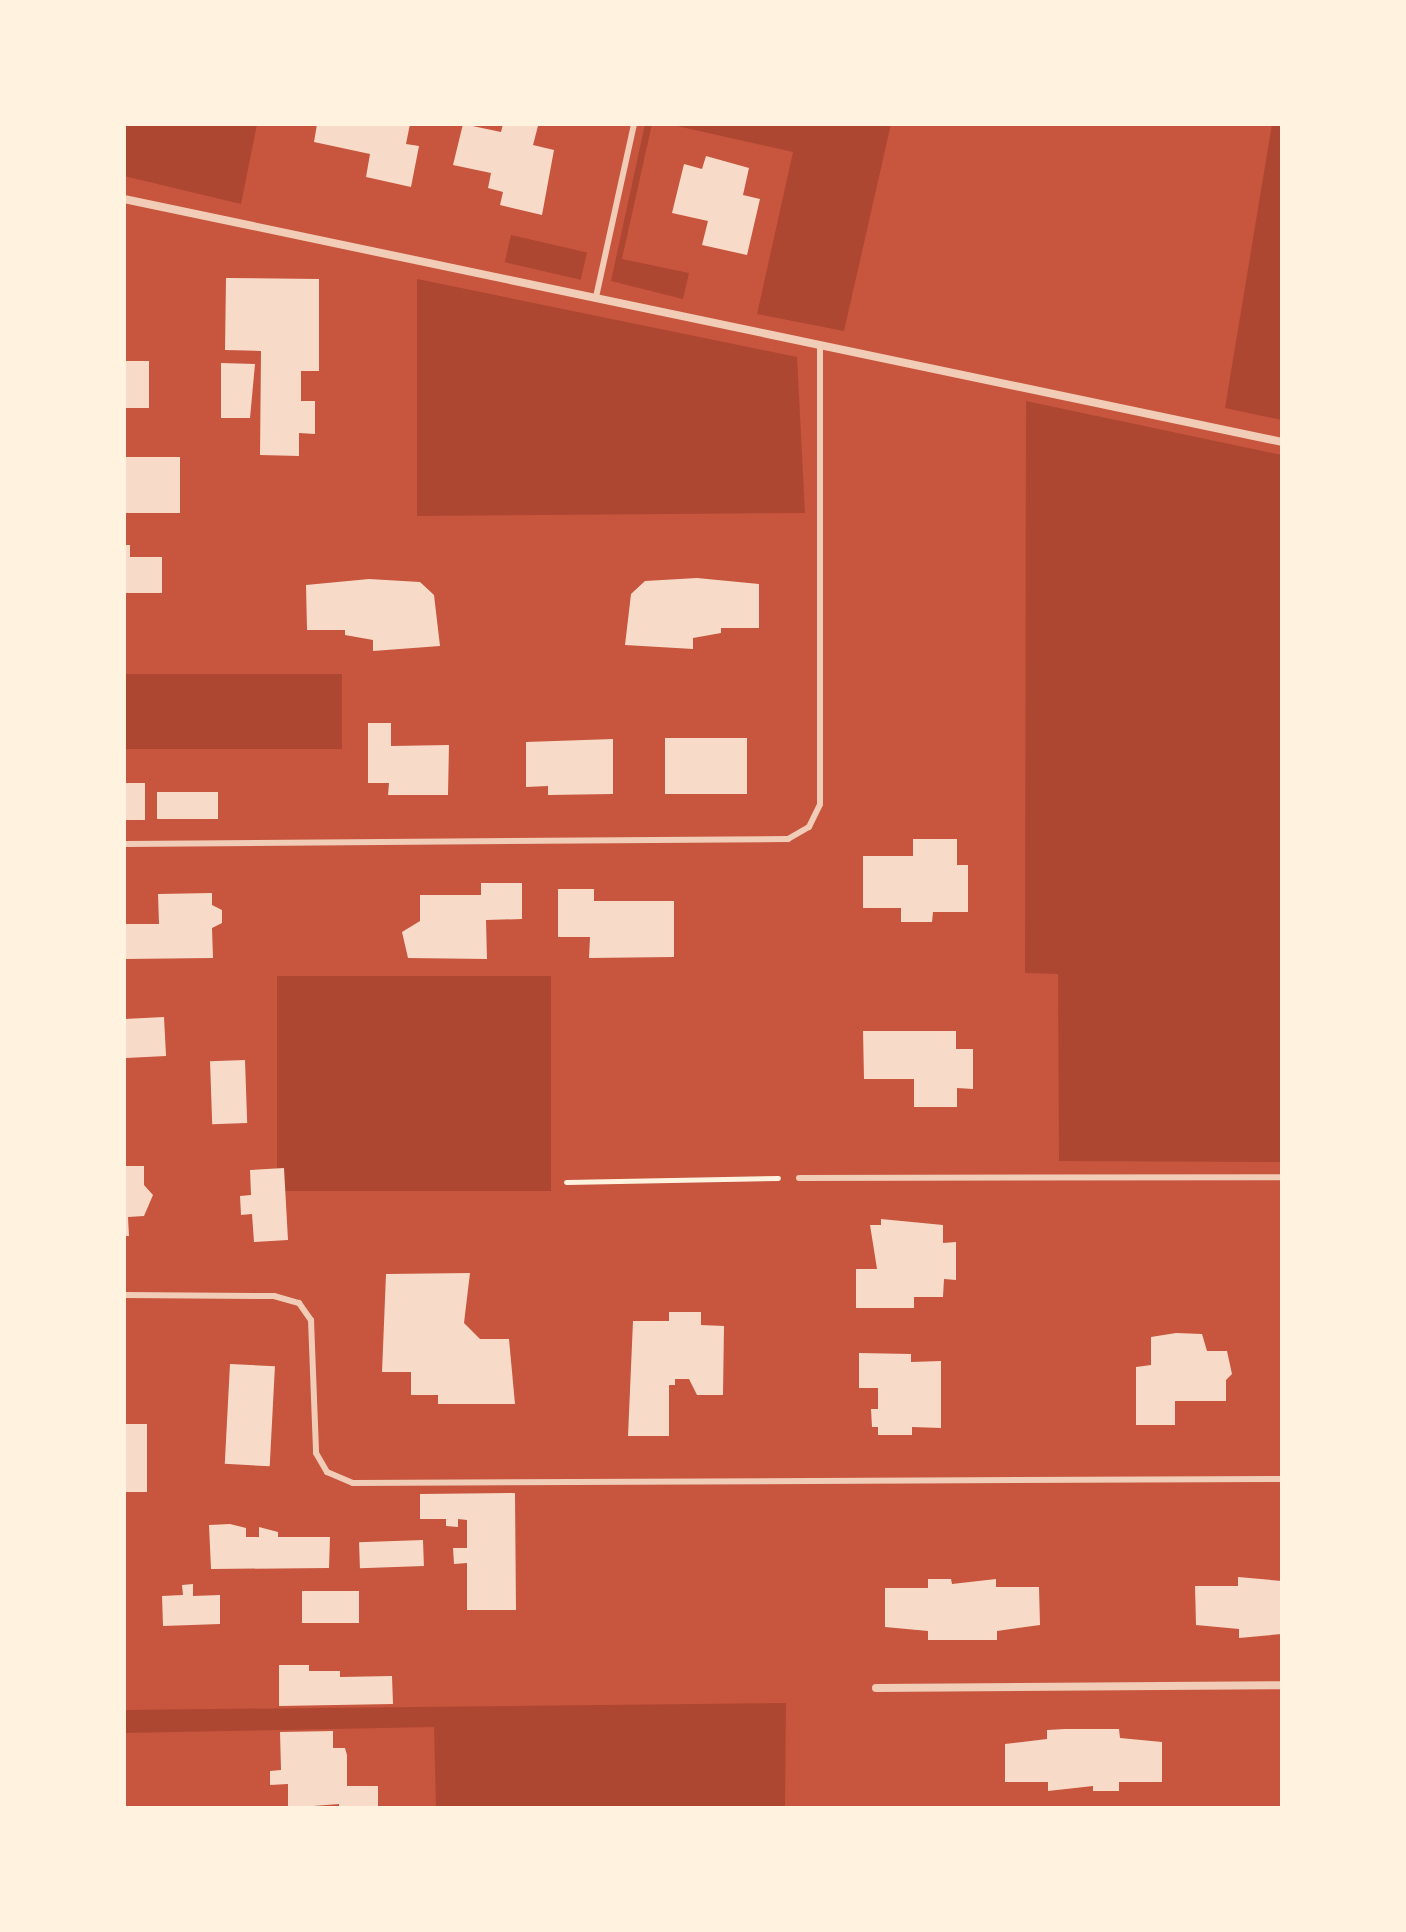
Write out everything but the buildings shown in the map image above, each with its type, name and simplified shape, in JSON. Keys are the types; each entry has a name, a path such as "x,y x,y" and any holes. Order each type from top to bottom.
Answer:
{"street":[{"path":"124,199 596,297 820,348 1282,442"},
{"path":"876,1688 1282,1685"}],"lane":[{"path":"596,297 634,124"},
{"path":"124,844 788,839 809,827 820,804 820,348"},
{"path":"799,1178 1282,1177"},
{"path":"124,1295 274,1296 299,1303 311,1320 316,1453 327,1472 353,1483 1282,1479"}],"path":[{"path":"566,1182 799,1178"}],"shaded area":[{"path":"124,124 257,124 241,204 124,176"},
{"path":"645,124 652,124 622,259 689,273 683,299 611,281"},
{"path":"668,124 891,124 844,331 757,314 793,152"},
{"path":"1272,124 1282,124 1282,420 1225,408"},
{"path":"511,235 587,253 581,280 505,262"},
{"path":"417,279 797,357 805,513 417,516"},
{"path":"1026,401 1282,455 1282,1162 1059,1161 1058,974 1025,973"},
{"path":"124,674 342,674 342,749 124,749"},
{"path":"277,976 551,976 551,1191 277,1191"},
{"path":"786,1703 785,1808 436,1808 434,1727 124,1733 124,1710"}]}
